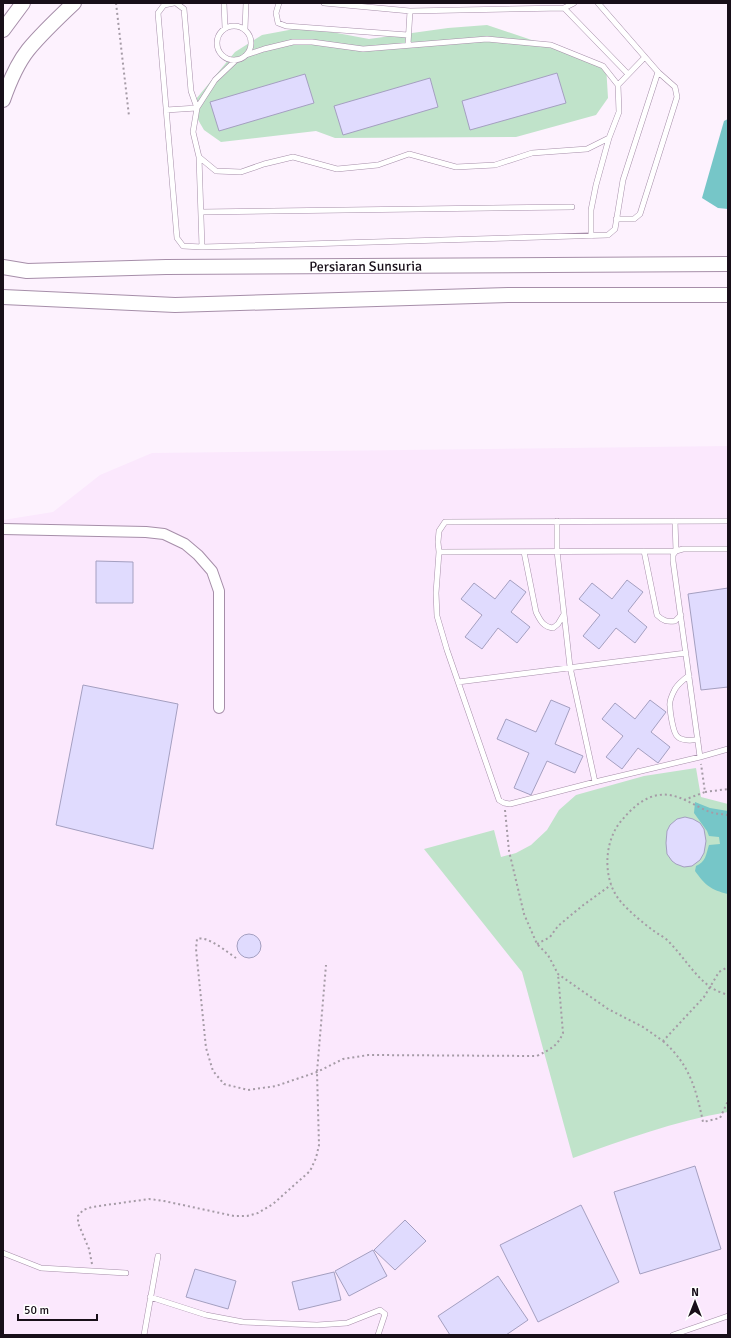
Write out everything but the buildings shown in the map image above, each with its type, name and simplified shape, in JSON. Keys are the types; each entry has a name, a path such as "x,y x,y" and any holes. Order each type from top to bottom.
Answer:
{"street":[{"path":"3,30 23,3"},
{"path":"3,100 11,79 27,51 74,3"},
{"path":"49,27 87,3"},
{"name":"Persiaran Sunsuria","path":"3,267 27,271 166,267 728,264"},
{"path":"3,297 175,305 508,295 728,295"},
{"path":"3,529 152,533 164,534 185,544 198,555 212,571 219,591 219,708"}],"lane":[{"path":"197,108 191,91 184,8 175,3 164,5 158,13 177,238 183,246 202,247 608,235 615,229 623,180 658,72"},
{"path":"224,3 225,28"},
{"path":"245,29 246,3"},
{"path":"279,3 276,13 278,23 286,26 408,35"},
{"path":"324,3 410,11 564,8 574,3"},
{"path":"598,3 658,72 675,87 677,97 640,214 634,219 616,219"},
{"path":"564,8 628,73"},
{"path":"408,44 410,11"},
{"path":"236,60 224,58 217,48 217,37 225,28 235,25 245,29 249,33 251,44 246,55"},
{"path":"202,247 199,157 193,132 197,108 215,80 236,60 264,49 293,42 312,42 363,49 408,44 487,39 551,44 603,66 618,85 619,112 609,138 591,210 591,236"},
{"path":"618,85 645,56"},
{"path":"166,110 197,108"},
{"path":"199,157 216,171 241,172 264,164 293,157 337,169 378,165 409,154 456,167 496,165 532,153 587,149 609,138"},
{"path":"201,212 572,208"},
{"path":"557,521 557,551 570,667 595,782"},
{"path":"675,521 676,551 673,555 673,561 700,758"},
{"path":"728,521 445,522 439,531 436,593 437,616 458,682 500,800 504,803 510,804 595,782 700,758 728,749"},
{"path":"439,552 676,551 683,549 728,549"},
{"path":"644,551 657,615 663,621 669,622 675,621 681,615"},
{"path":"524,552 536,612 539,619 543,624 553,628 558,624 564,614"},
{"path":"458,682 686,653"},
{"path":"689,675 674,690 669,704 674,730 677,736 682,739 694,741 698,739"},
{"path":"3,1253 41,1268 126,1273"},
{"path":"144,1335 158,1256"},
{"path":"150,1297 206,1315 243,1322 317,1325 347,1323 380,1310 385,1314 378,1335"},
{"path":"672,1335 728,1316"}],"path":[{"path":"116,3 129,116"},
{"path":"700,758 705,792"},
{"path":"684,800 705,792 728,789"},
{"path":"728,815 711,812 674,796 660,794 651,797 642,801 617,825 611,837 607,861 611,886 621,903 666,939 688,966 710,987 728,995"},
{"path":"236,958 204,938 197,939 196,949 206,1048 213,1071 224,1084 248,1090 276,1086 317,1072 343,1059 368,1055 502,1057 537,1056 551,1049 559,1042 563,1033 558,974 548,955 537,944 524,914 510,851 504,803"},
{"path":"537,944 550,937 558,926 582,906 611,886"},
{"path":"94,1271 89,1249 78,1223 78,1216 83,1210 92,1207 149,1199 171,1202 234,1216 247,1216 258,1213 272,1204 310,1171 316,1158 318,1145 317,1072 326,965"},
{"path":"663,1041 704,997 719,972 728,967"},
{"path":"558,974 608,1009 643,1027 672,1049 684,1066 695,1087 703,1122 720,1118 728,1101"}],"shaded area":[{"path":"728,446 728,1335 3,1335 3,520 53,512 100,475 152,453"}],"green space":[{"path":"487,25 606,65 608,98 596,115 516,137 335,138 316,131 221,142 204,130 197,118 196,99 235,52 262,35 305,27 369,39 448,28"},
{"path":"696,768 701,797 728,804 728,1112 688,1120 573,1158 522,972 424,849 494,830 501,857 516,853 531,845 547,830 559,810 576,795 644,776"}],"water":[{"path":"728,119 728,209 718,208 702,198 724,121"},
{"path":"695,802 710,808 728,811 728,894 717,891 709,886 695,871 696,866 702,862 705,857 709,845 720,844 719,837 709,836 694,813"}]}
